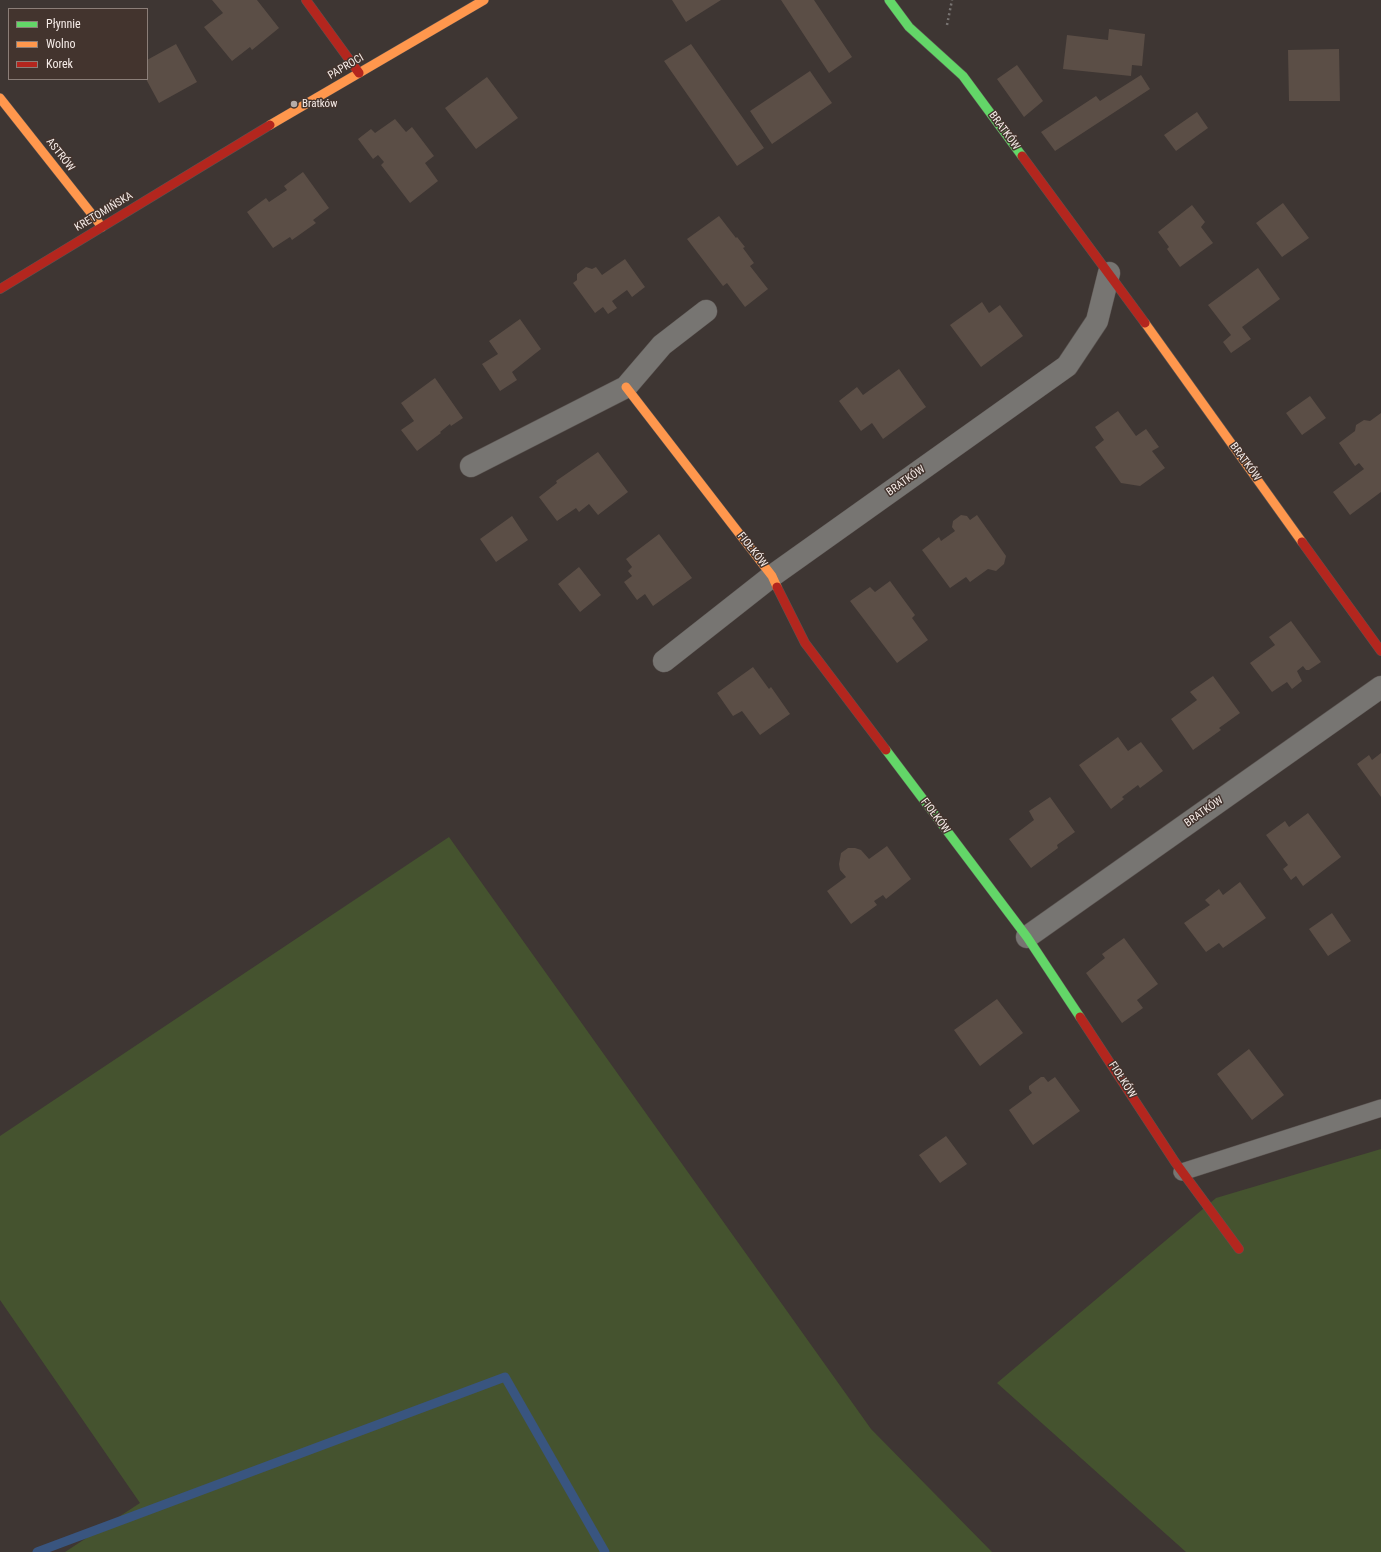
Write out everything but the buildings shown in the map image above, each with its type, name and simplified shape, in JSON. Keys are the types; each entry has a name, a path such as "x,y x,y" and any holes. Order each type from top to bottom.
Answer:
{"street":[{"path":"306,0 359,73"},
{"name":"PAPROCI","path":"220,155 484,0"},
{"name":"BRATKÓW","path":"888,0 909,27 963,76 1109,273 1381,651"},
{"name":"ASTRÓW","path":"0,98 102,227"},
{"name":"KRETOMIŃSKA","path":"0,289 220,155"},
{"name":"BRATKÓW","path":"664,661 772,576 1067,366 1097,321 1109,273"},
{"path":"471,466 626,387 662,345 706,312"},
{"name":"FIOŁKÓW","path":"626,387 772,576 805,643 1027,937 1182,1172 1239,1249"},
{"name":"BRATKÓW","path":"1027,937 1381,687"}],"lane":[{"path":"1182,1172 1381,1108"}],"green space":[{"path":"449,837 871,1429 992,1552 65,1552 140,1503 0,1300 0,1136"},
{"path":"1381,1149 1381,1552 1186,1552 997,1383 1216,1198"}],"waterway":[{"path":"37,1552 505,1377 605,1552"}],"traffic: fast":[{"path":"889,0 909,27 963,76 1022,156"},
{"path":"886,750 1027,937 1080,1017"}],"traffic: slow":[{"path":"270,125 484,0"},
{"path":"0,98 102,227"},
{"path":"1145,323 1302,542"},
{"path":"626,387 772,576 777,587"}],"traffic: jam":[{"path":"306,0 359,73"},
{"path":"0,289 270,125"},
{"path":"1022,156 1145,323"},
{"path":"1302,542 1381,651"},
{"path":"777,587 805,643 886,750"},
{"path":"1080,1017 1175,1162 1239,1249"}],"place":[{"name":"Bratków","path":"294,104"}]}
